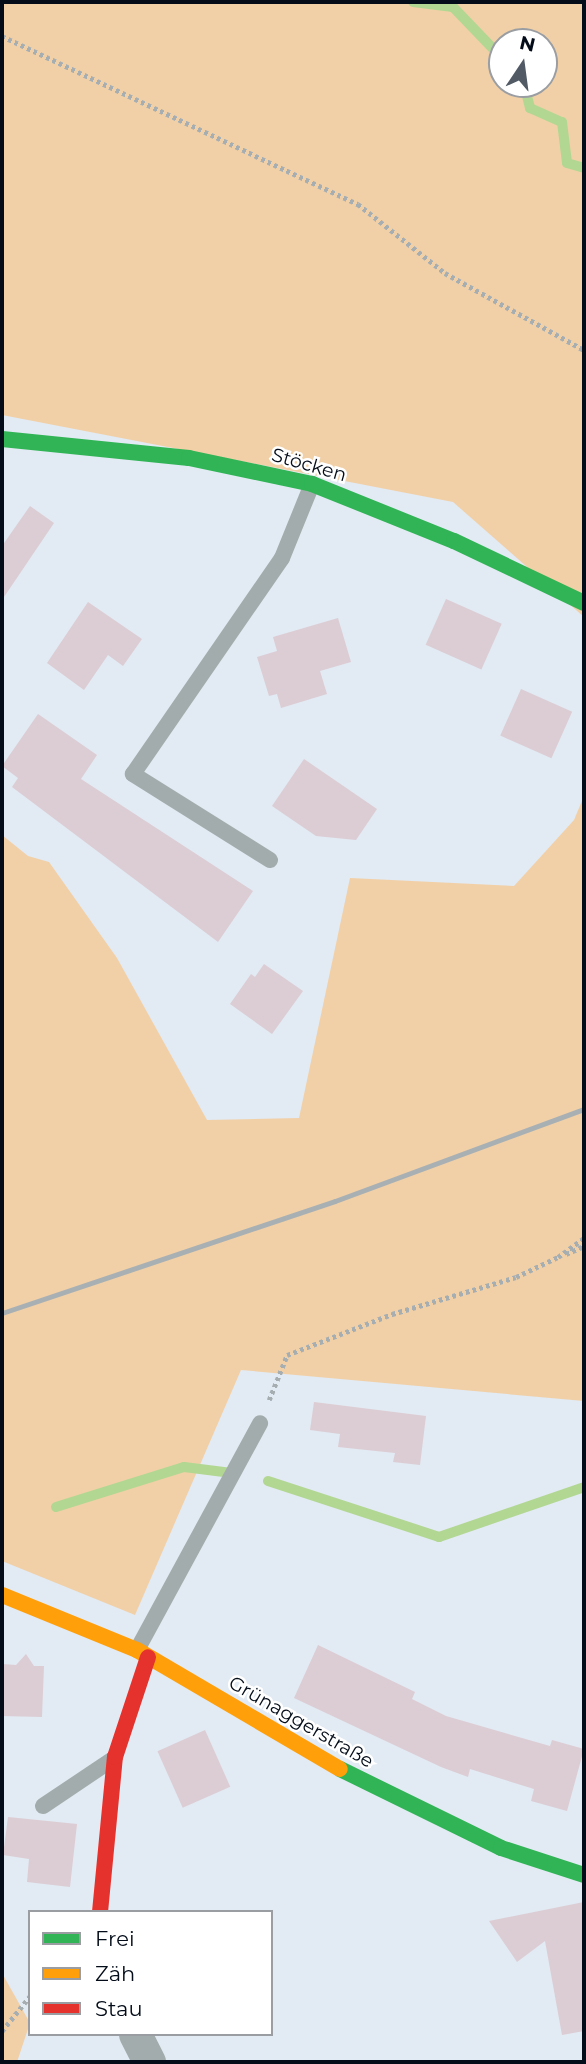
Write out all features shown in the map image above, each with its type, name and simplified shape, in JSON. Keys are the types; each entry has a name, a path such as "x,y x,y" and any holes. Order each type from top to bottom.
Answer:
{"street":[{"name":"Stöcken","path":"2,439 189,458 312,484 454,541 584,603"},
{"name":"Grünaggerstraße","path":"2,1595 142,1654 375,1789 501,1848 584,1875"},
{"path":"100,1910 115,1758 142,1654"},
{"path":"136,2036 149,2062"}],"lane":[{"path":"270,860 133,774 282,558 312,484"},
{"path":"142,1654 260,1423"},
{"path":"43,1806 115,1758"}],"path":[{"path":"2,36 358,204 445,273 584,350"},
{"path":"558,1257 584,1238"},
{"path":"260,1423 287,1355 392,1314 516,1277 584,1247"},
{"path":"2,2031 28,1998"}],"shaded area":[{"path":"2,2 584,2 584,617 453,502 2,415"},
{"path":"584,796 584,1401 241,1370 135,1615 2,1561 2,835 28,856 49,862 117,958 207,1120 299,1118 350,878 514,886 574,820"},
{"path":"2,1973 28,2019 28,2029 17,2062 2,2062"}],"building":[{"path":"30,506 54,523 2,600 2,546"},
{"path":"446,599 502,624 481,669 426,645"},
{"path":"88,602 142,639 123,666 108,655 84,690 47,663"},
{"path":"338,618 351,662 320,671 327,694 281,708 277,694 269,696 257,657 277,651 273,637"},
{"path":"521,689 572,712 551,758 500,736"},
{"path":"38,714 97,755 81,779 253,891 218,942 12,787 18,778 2,766"},
{"path":"304,759 377,809 356,840 316,836 272,806"},
{"path":"264,964 303,991 272,1034 230,1004 251,974 255,977"},
{"path":"314,1402 426,1416 420,1465 393,1462 395,1453 338,1447 340,1434 310,1430"},
{"path":"318,1645 415,1692 412,1699 446,1716 550,1746 552,1740 584,1749 567,1811 531,1801 534,1789 470,1769 468,1777 441,1767 294,1698"},
{"path":"26,1654 34,1666 44,1666 42,1717 2,1716 2,1664 16,1665"},
{"path":"205,1730 230,1787 183,1808 157,1751"},
{"path":"8,1817 77,1824 70,1887 27,1882 29,1859 3,1855"},
{"path":"584,1902 584,2031 562,2035 545,1941 517,1962 489,1921"}],"waterway":[{"path":"413,2 453,7 488,43"},
{"path":"528,98 530,108 562,122 567,163 584,168"},
{"path":"56,1507 184,1467 232,1473"},
{"path":"268,1481 439,1537 584,1487"}],"railway":[{"path":"2,1313 335,1201 584,1109"}],"traffic: fast":[{"path":"2,439 189,458 312,484 454,541 584,603"},
{"path":"340,1769 501,1848 584,1875"}],"traffic: slow":[{"path":"2,1595 137,1650 340,1769"}],"traffic: jam":[{"path":"100,1910 115,1757 148,1657"}]}
